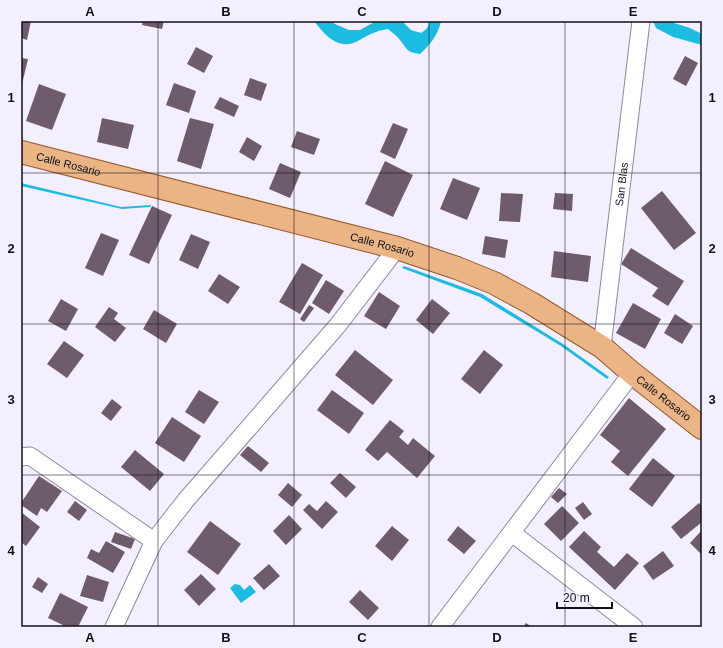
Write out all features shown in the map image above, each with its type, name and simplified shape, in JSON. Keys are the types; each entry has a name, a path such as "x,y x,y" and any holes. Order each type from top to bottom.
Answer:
{"main road":[{"name":"Calle Rosario","path":"21,152 397,248 457,268 494,283 531,303 602,347 632,373 702,428"}],"street":[{"name":"San Blas","path":"602,347 641,21"},
{"path":"114,627 154,541 186,500 338,325 397,248"},
{"path":"440,627 632,373"},
{"path":"21,457 30,456 154,541"},
{"path":"512,533 634,627"}],"water":[{"path":"314,21 331,21 349,30 360,30 376,21 402,21 411,30 421,33 427,28 429,21 441,21 438,31 433,39 420,54 408,50 388,29 368,35 356,42 343,44 332,39 322,31"},
{"path":"653,21 671,21 690,28 702,34 702,45 673,37 656,28"},
{"path":"21,183 121,207 151,205 150,207 122,209 21,186"},
{"path":"404,266 482,294 563,344 609,377 607,379 561,346 480,297 402,268"},
{"path":"235,584 240,585 244,590 250,585 256,592 241,603 230,588"}],"building":[{"path":"21,21 31,21 27,40 21,38"},
{"path":"143,21 164,21 162,29 142,25"},
{"path":"196,47 213,56 204,73 187,64"},
{"path":"685,56 698,63 686,86 673,79"},
{"path":"21,58 28,59 22,84 21,84"},
{"path":"250,78 267,84 261,101 244,95"},
{"path":"174,83 196,91 189,113 166,105"},
{"path":"39,84 66,94 52,130 26,121"},
{"path":"220,97 239,106 234,117 214,108"},
{"path":"102,118 134,125 128,149 97,142"},
{"path":"190,118 214,124 201,169 177,161"},
{"path":"393,123 408,129 395,159 380,152"},
{"path":"297,131 320,139 314,155 291,147"},
{"path":"247,137 262,146 254,161 239,152"},
{"path":"385,161 413,175 393,217 365,204"},
{"path":"280,163 301,172 290,198 269,189"},
{"path":"453,178 480,188 467,220 440,209"},
{"path":"662,191 696,233 674,250 641,208"},
{"path":"501,193 523,194 520,222 499,221"},
{"path":"555,193 573,194 572,211 553,209"},
{"path":"152,206 172,215 149,264 129,255"},
{"path":"101,233 119,240 103,276 85,268"},
{"path":"191,234 210,242 198,269 179,260"},
{"path":"485,236 508,240 505,258 482,254"},
{"path":"631,248 684,281 668,306 652,296 658,288 621,264"},
{"path":"554,251 591,256 588,282 551,277"},
{"path":"302,263 323,275 300,314 279,302"},
{"path":"219,274 240,287 228,304 208,291"},
{"path":"326,280 344,291 329,314 312,303"},
{"path":"379,292 400,306 386,329 364,316"},
{"path":"61,299 78,309 66,331 48,321"},
{"path":"432,299 450,313 433,334 416,320"},
{"path":"633,303 661,319 645,349 616,333"},
{"path":"309,305 314,308 304,322 300,319"},
{"path":"109,307 118,313 114,319 126,328 115,342 95,327"},
{"path":"154,310 177,324 166,343 143,329"},
{"path":"675,314 693,326 682,344 664,333"},
{"path":"64,341 84,355 67,378 47,364"},
{"path":"355,350 393,380 373,405 335,375"},
{"path":"484,350 503,365 480,394 461,379"},
{"path":"199,390 219,402 204,424 185,412"},
{"path":"332,390 364,413 349,434 317,410"},
{"path":"629,398 666,429 628,476 611,462 620,451 600,435"},
{"path":"112,399 122,407 111,421 101,413"},
{"path":"172,417 201,436 184,462 155,443"},
{"path":"390,420 404,431 399,437 408,445 413,438 435,456 417,478 387,452 378,461 365,450"},
{"path":"248,446 269,463 261,472 240,455"},
{"path":"135,450 164,474 150,491 121,467"},
{"path":"653,458 675,476 652,507 629,489"},
{"path":"340,473 356,487 346,498 330,483"},
{"path":"39,476 62,491 47,512 41,508 37,516 21,505 21,503"},
{"path":"288,483 302,495 292,507 278,495"},
{"path":"559,488 567,494 558,503 551,497"},
{"path":"75,501 87,510 79,521 67,512"},
{"path":"326,501 338,512 322,529 303,510 309,504 317,511"},
{"path":"583,502 592,514 584,520 575,508"},
{"path":"699,503 702,506 702,522 681,539 671,527"},
{"path":"562,506 579,523 561,541 544,524"},
{"path":"21,512 40,527 26,546 21,542"},
{"path":"289,515 302,529 286,545 273,531"},
{"path":"210,521 241,544 218,575 187,552"},
{"path":"392,526 409,540 392,561 375,546"},
{"path":"458,526 476,541 464,554 447,540"},
{"path":"702,530 702,555 690,543"},
{"path":"584,531 601,547 597,552 614,567 627,553 639,563 615,590 569,547"},
{"path":"115,532 135,539 131,549 111,542"},
{"path":"106,541 125,552 113,573 87,558 91,549 99,553"},
{"path":"663,551 674,566 653,580 643,566"},
{"path":"269,564 280,576 264,590 253,578"},
{"path":"201,574 216,589 199,606 184,590"},
{"path":"87,575 109,582 103,602 80,596"},
{"path":"38,577 48,584 42,593 32,587"},
{"path":"360,590 379,608 368,620 349,602"},
{"path":"60,593 88,607 78,627 67,627 48,618"},
{"path":"526,623 532,627 523,627"}]}
